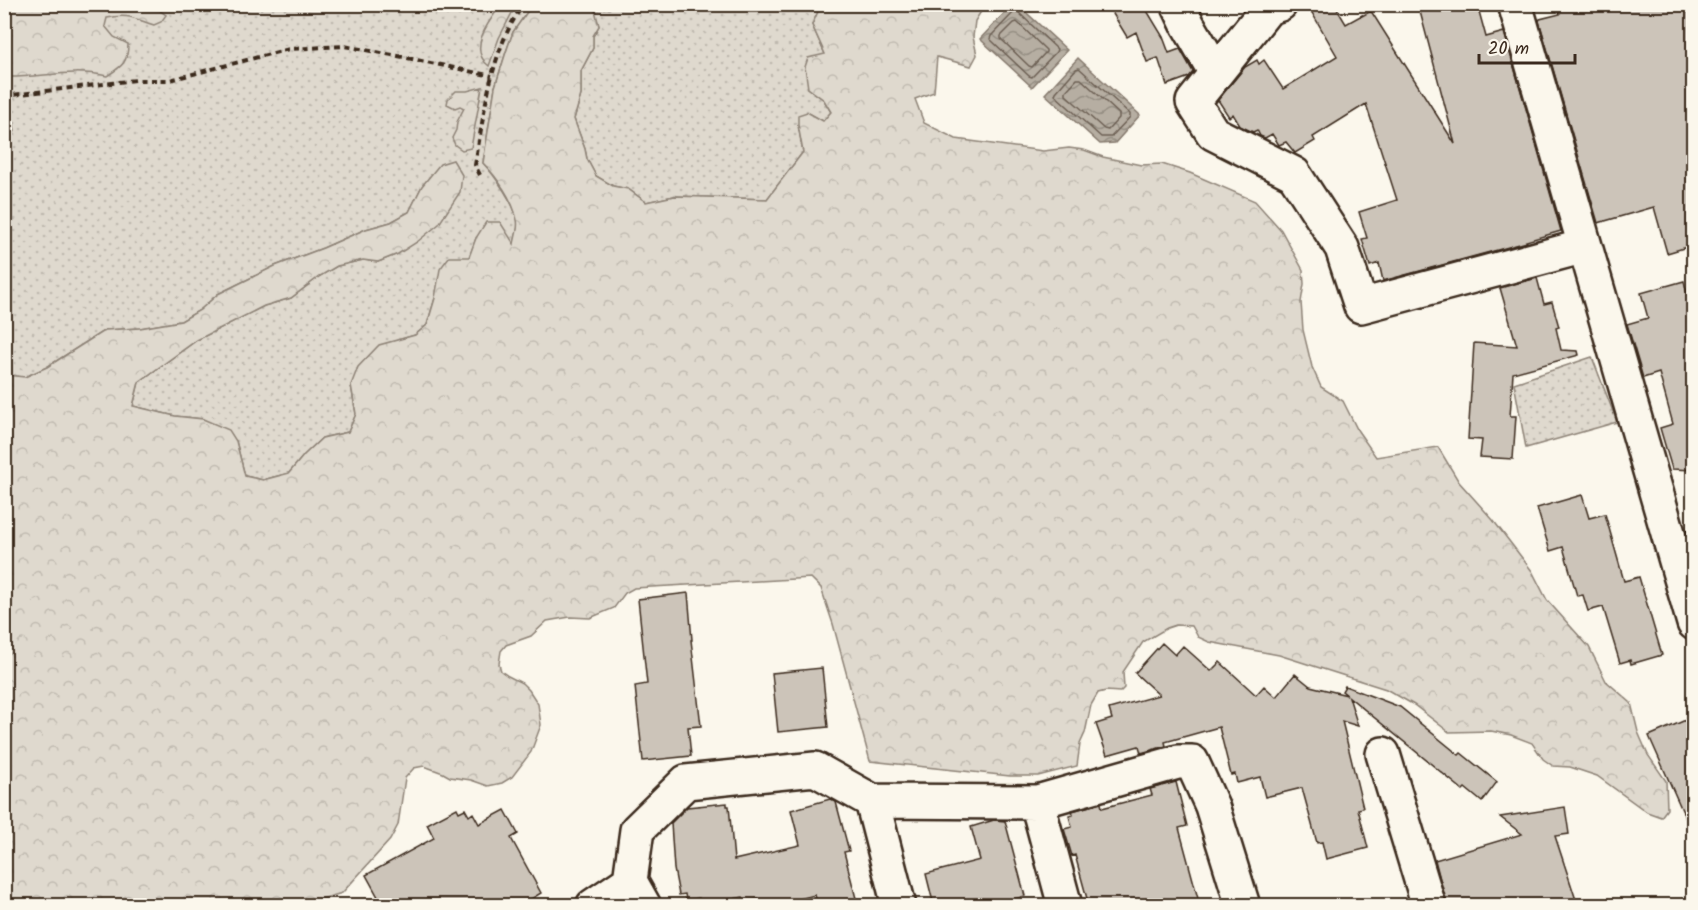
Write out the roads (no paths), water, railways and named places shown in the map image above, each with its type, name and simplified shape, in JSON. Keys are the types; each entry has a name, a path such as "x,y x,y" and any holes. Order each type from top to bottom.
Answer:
{"street":[{"path":"1178,4 1216,73"},
{"path":"1280,4 1268,8 1193,102 1213,133 1294,174 1342,248 1361,306 1585,246"},
{"path":"1515,4 1690,602"},
{"path":"1383,754 1429,906"},
{"path":"593,906 637,893 637,830 686,782 815,769 872,801 1037,802 1178,762 1192,762 1212,806 1243,906"},
{"path":"872,801 899,906"},
{"path":"1037,802 1065,906"}],"water":[{"path":"1013,4 1018,5 1067,50 1032,87 980,39"},
{"path":"1078,58 1140,115 1115,143 1100,144 1045,94"}]}
